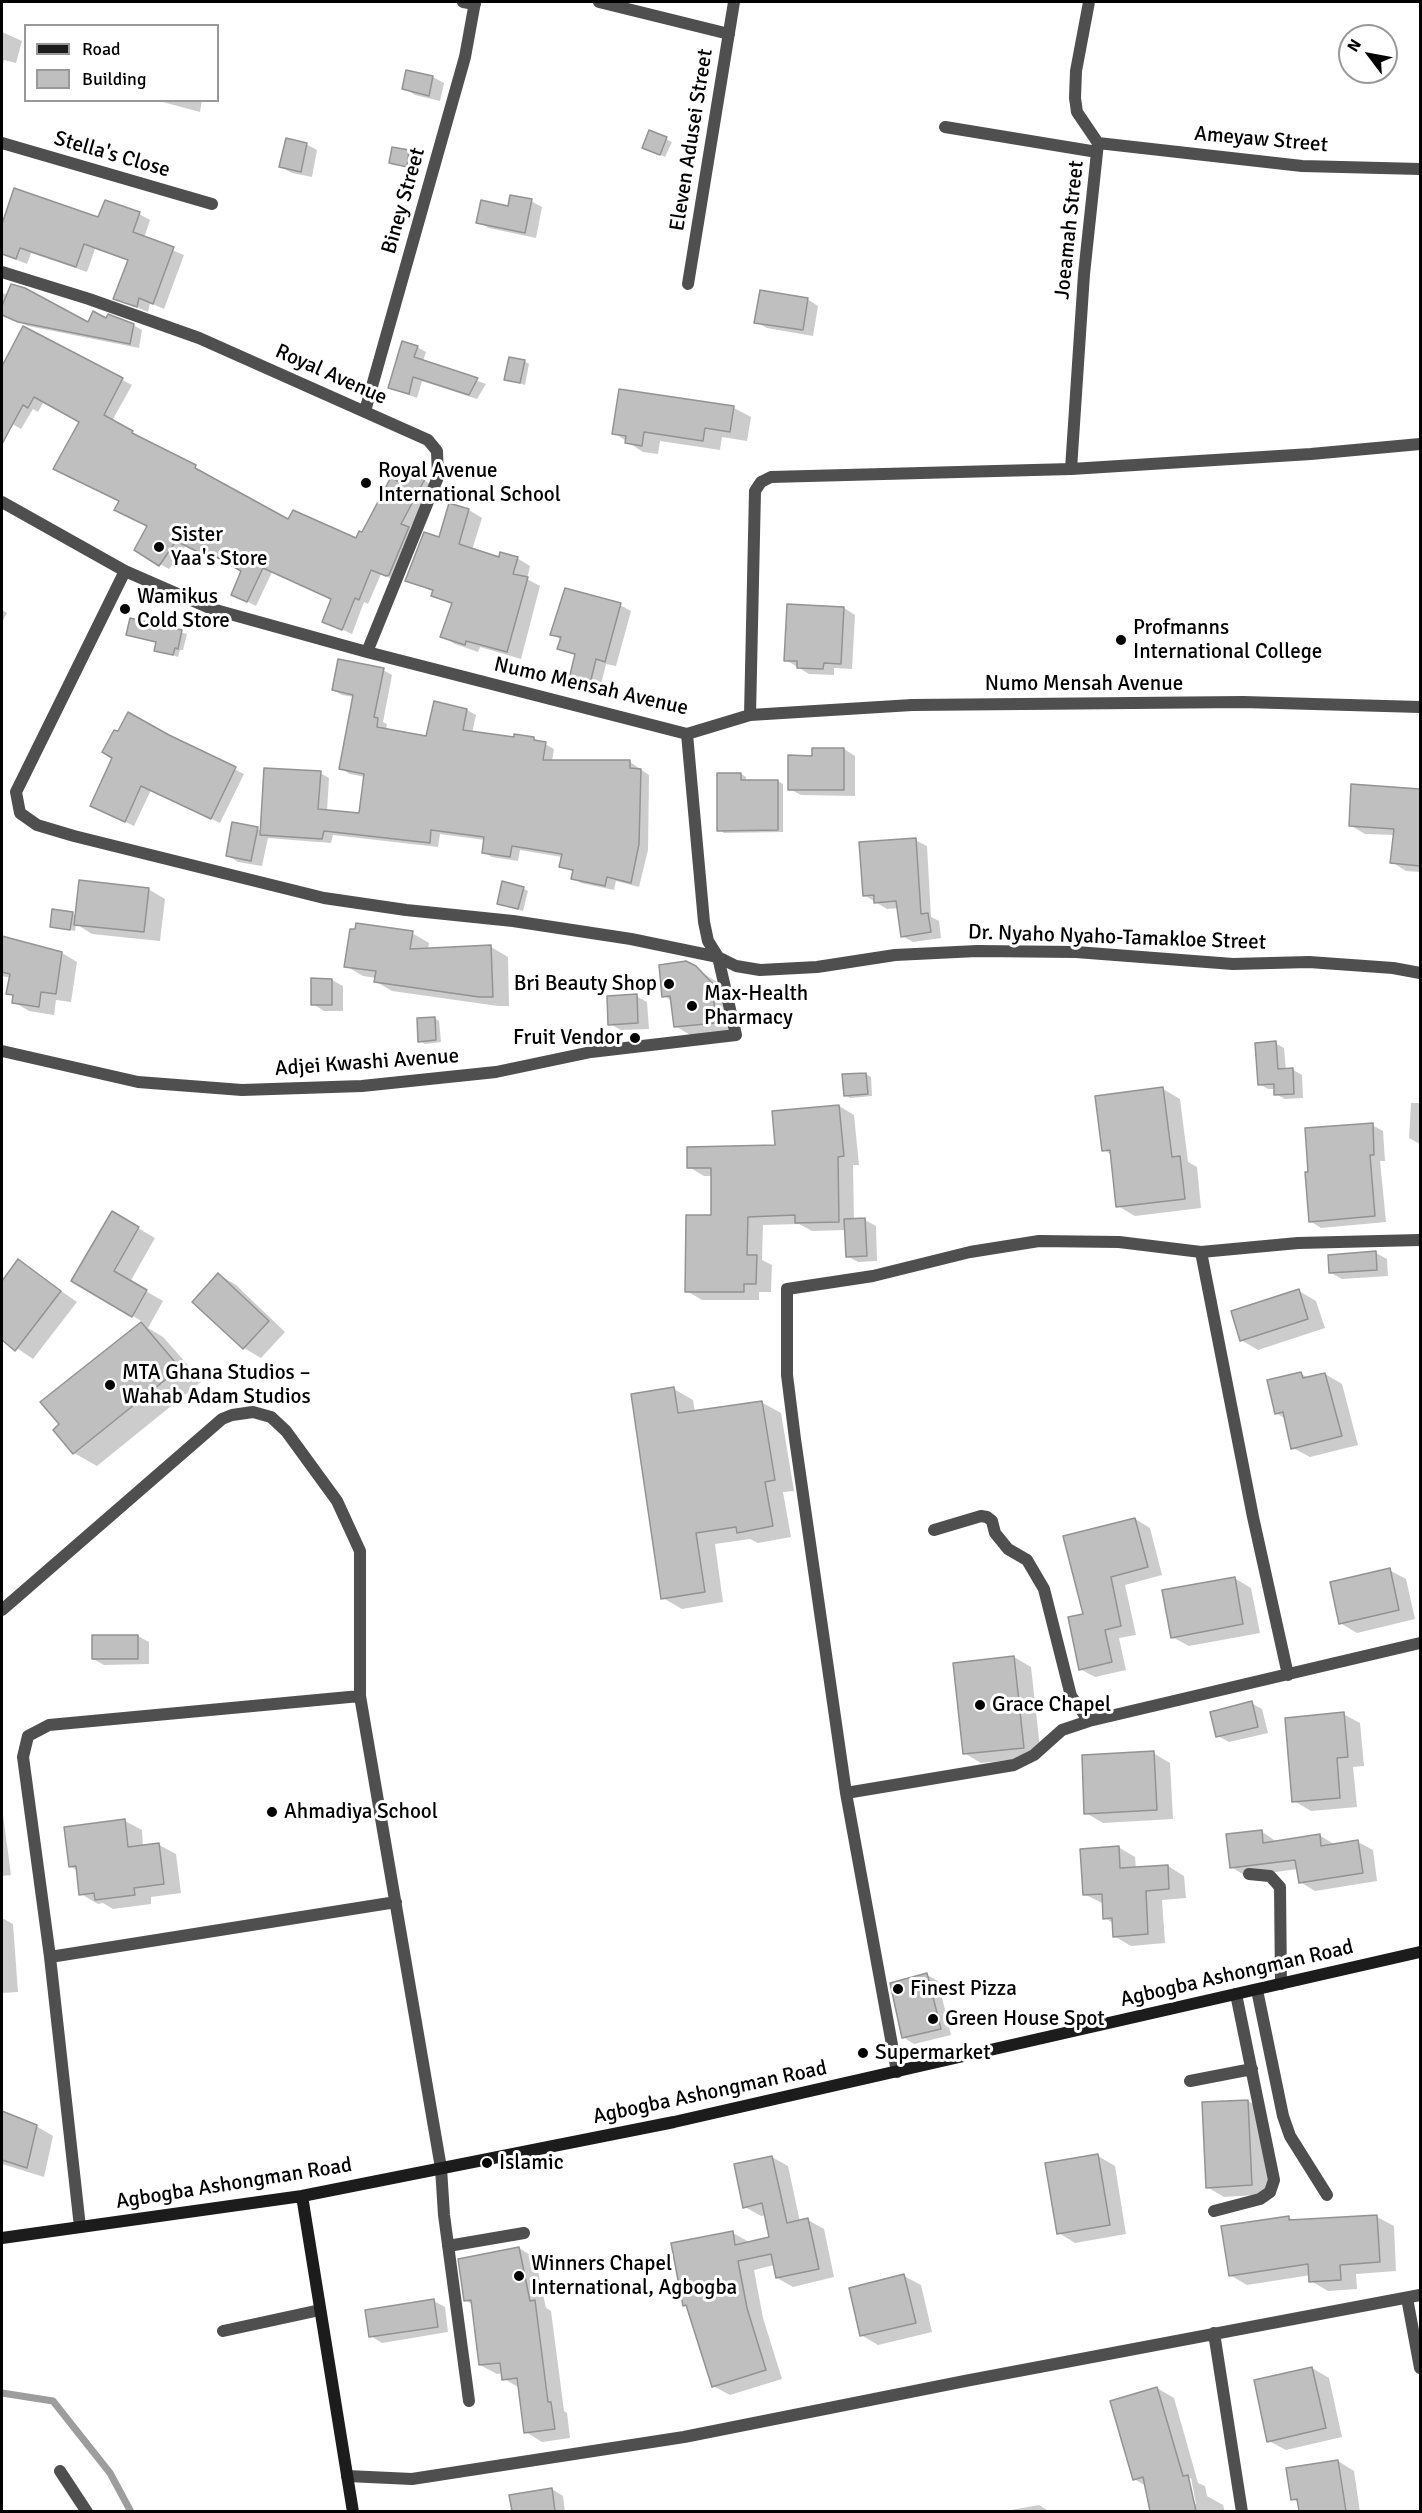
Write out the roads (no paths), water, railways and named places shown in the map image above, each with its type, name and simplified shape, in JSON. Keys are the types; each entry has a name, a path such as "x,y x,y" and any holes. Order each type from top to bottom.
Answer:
{"street":[{"name":"Biney Street","path":"365,411 465,57 471,2"},
{"path":"599,2 729,34"},
{"name":"Eleven Adusei Street","path":"688,284 734,2"},
{"name":"Joeamah Street","path":"1071,470 1084,274 1098,148 1077,112 1075,98 1076,71 1089,2"},
{"name":"Ameyaw Street","path":"945,127 1098,148 1302,166 1420,169"},
{"name":"Stella's Close","path":"2,143 212,204"},
{"name":"Royal Avenue","path":"2,272 89,299 199,338 428,440 437,451 438,477 367,652"},
{"path":"750,715 756,491 761,482 771,477 1071,470 1127,464 1311,454 1420,444"},
{"name":"Numo Mensah Avenue","path":"2,502 125,571 212,609 367,652 687,734 750,715 924,705 1243,702 1420,707"},
{"name":"Dr. Nyaho Nyaho-Tamakloe Street","path":"125,571 16,792 20,813 37,825 324,898 406,910 513,921 631,939 718,957 736,966 760,970 817,967 895,955 977,951 1076,952 1233,964 1309,962 1394,968 1420,973"},
{"path":"687,734 704,922 708,941 718,957"},
{"name":"Adjei Kwashi Avenue","path":"2,1051 138,1082 242,1090 362,1086 496,1072 591,1052 736,1035 718,957"},
{"path":"897,2072 846,1793 787,1375 787,1289 873,1276 970,1252 1039,1241 1119,1242 1201,1252 1298,1243 1420,1239"},
{"path":"1201,1252 1253,1517 1287,1675"},
{"path":"2,1610 222,1419 232,1415 254,1412 271,1417 286,1431 337,1501 360,1551 360,1696 441,2168 448,2246 469,2401"},
{"path":"934,1530 981,1516 987,1517 992,1521 995,1533 1008,1549 1027,1560 1044,1588 1071,1696 1089,1721"},
{"path":"846,1793 1014,1765 1034,1755 1062,1730 1089,1721 1420,1643"},
{"path":"80,2227 50,1957 23,1757 28,1736 50,1725 360,1696"},
{"path":"1249,1874 1270,1876 1280,1887 1281,1984"},
{"path":"50,1957 396,1902"},
{"name":"Agbogba Ashongman Road","path":"2,2238 302,2196 674,2122 1420,1952"},
{"path":"1257,1990 1283,2116 1290,2136 1327,2195"},
{"path":"1214,2211 1260,2199 1268,2194 1274,2180 1236,1994"},
{"path":"1190,2081 1252,2070"},
{"path":"302,2196 354,2511"},
{"path":"448,2246 524,2233"},
{"path":"347,2476 412,2479 684,2437 1214,2332 1420,2295"},
{"path":"1407,2298 1420,2368"},
{"path":"223,2331 320,2310"},
{"path":"1214,2332 1242,2511"},
{"path":"60,2471 87,2511"}],"waterway":[{"path":"2,2393 53,2401 110,2473 131,2512"}],"place":[{"name":"Royal Avenue International School","path":"366,483"},
{"name":"Sister Yaa's Store","path":"159,547"},
{"name":"Wamikus Cold Store","path":"125,609"},
{"name":"Profmanns International College","path":"1121,640"},
{"name":"Bri Beauty Shop","path":"669,984"},
{"name":"Max-Health Pharmacy","path":"692,1006"},
{"name":"Fruit Vendor","path":"635,1038"},
{"name":"MTA Ghana Studios – Wahab Adam Studios","path":"110,1385"},
{"name":"Grace Chapel","path":"980,1705"},
{"name":"Ahmadiya School","path":"272,1812"},
{"name":"Finest Pizza","path":"898,1989"},
{"name":"Green House Spot","path":"933,2019"},
{"name":"Supermarket","path":"863,2053"},
{"name":"Islamic","path":"487,2163"},
{"name":"Winners Chapel International, Agbogba","path":"519,2276"}]}
